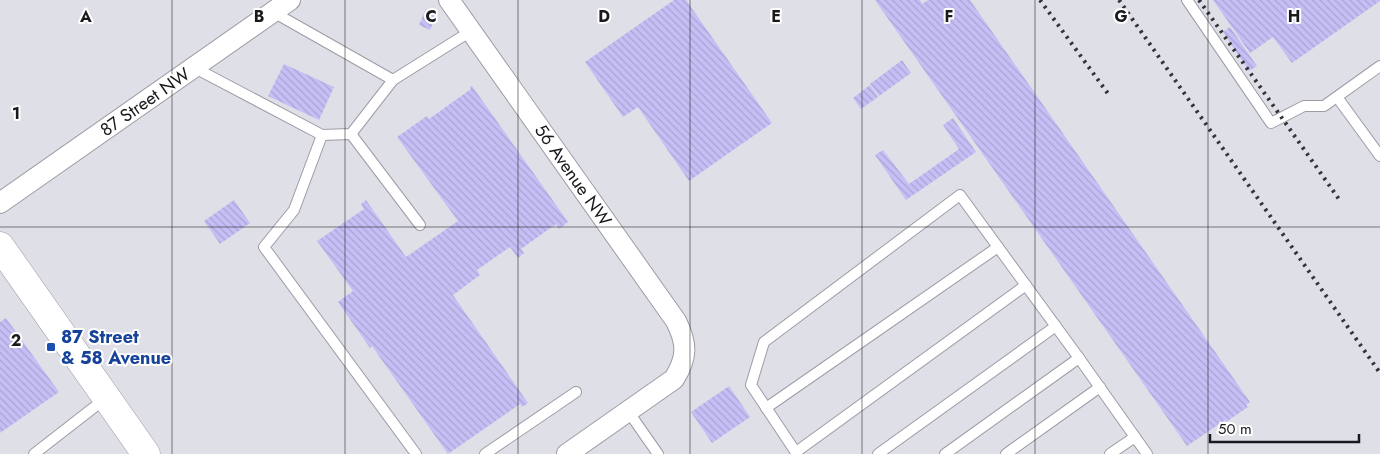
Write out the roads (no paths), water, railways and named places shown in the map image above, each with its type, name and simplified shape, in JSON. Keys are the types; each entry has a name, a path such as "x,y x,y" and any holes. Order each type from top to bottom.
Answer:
{"street":[{"name":"87 Street NW","path":"0,203 290,0"},
{"name":"56 Avenue NW","path":"449,0 676,321 682,333 685,355 682,366 674,378 628,411"},
{"path":"8,262 144,453"},
{"path":"568,454 628,411"}],"lane":[{"path":"1187,0 1272,123 1304,106 1324,106 1380,66"},
{"path":"273,12 393,80"},
{"path":"351,134 393,80 471,31"},
{"path":"193,67 322,134 351,134"},
{"path":"1336,97 1380,156"},
{"path":"322,134 294,210 264,247 416,454"},
{"path":"351,134 420,226"},
{"path":"1026,286 797,453 751,385 764,342 960,195 1056,326 1147,454"},
{"path":"766,408 998,247"},
{"path":"878,454 1056,326"},
{"path":"945,454 1079,358"},
{"path":"1006,454 1100,387"},
{"path":"486,454 576,392"},
{"path":"34,454 106,398"},
{"path":"628,411 658,454"},
{"path":"1110,454 1135,437"}],"railway":[{"path":"1040,0 1109,95"},
{"path":"1119,0 1380,373"},
{"path":"1199,0 1341,202"}],"place":[{"name":"87 Street & 58 Avenue","path":"51,347"}]}
